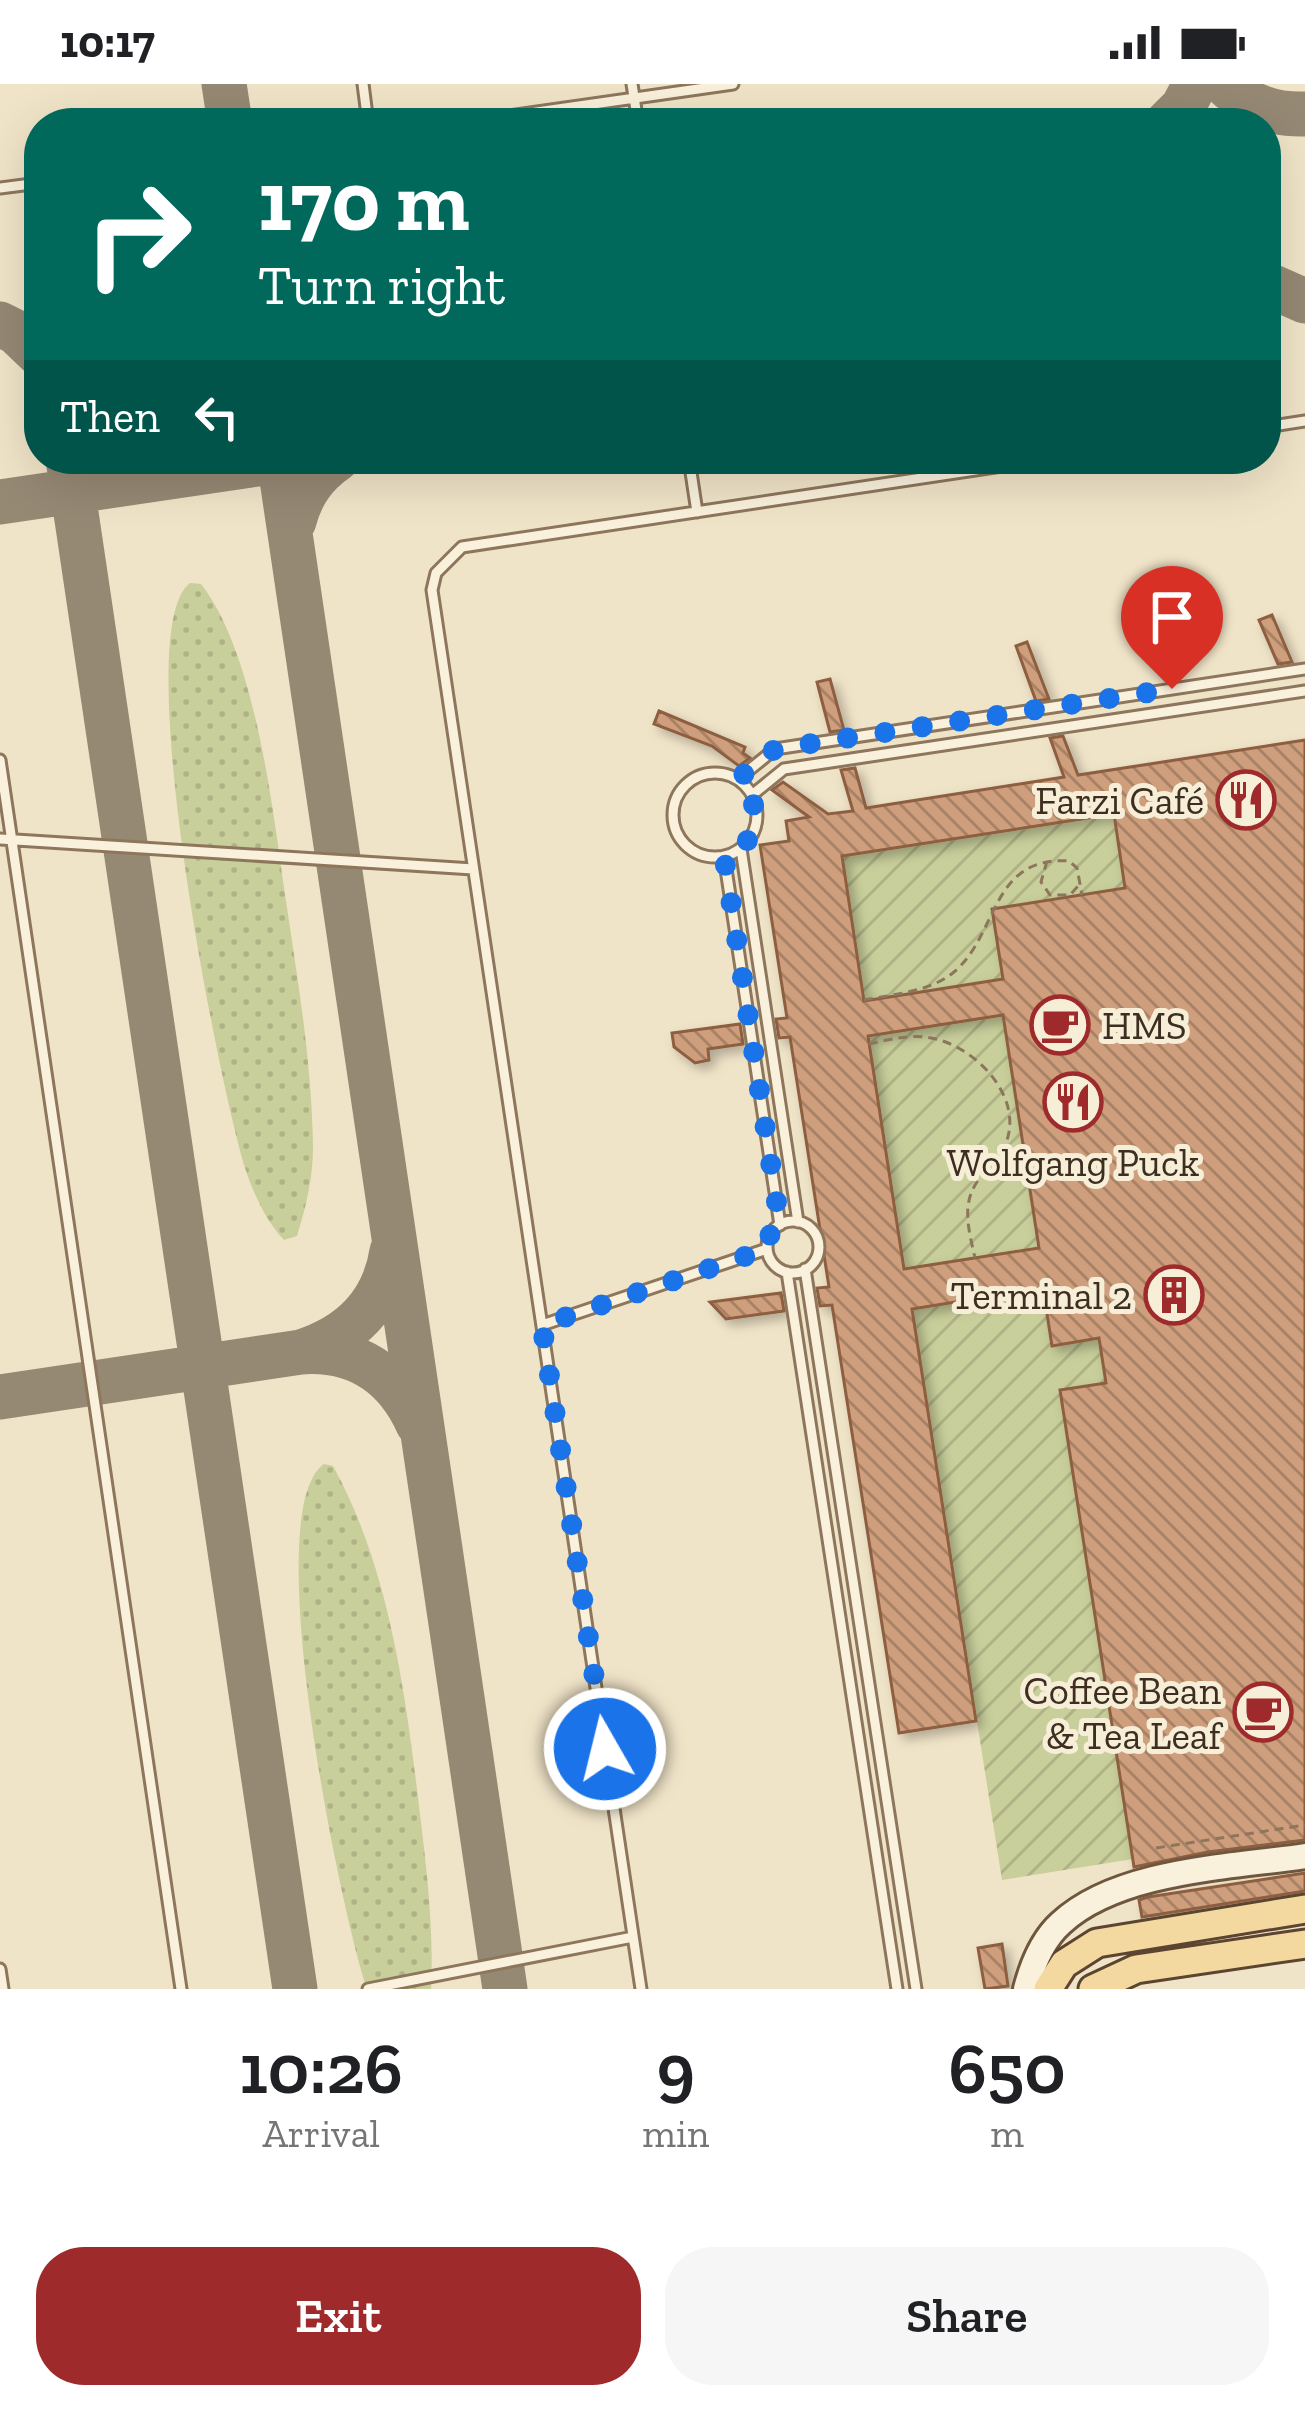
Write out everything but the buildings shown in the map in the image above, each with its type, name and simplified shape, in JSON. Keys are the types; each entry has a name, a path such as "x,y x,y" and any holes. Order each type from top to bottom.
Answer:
{"main road":[{"path":"1026,1989 1037,1958 1060,1923 1095,1902 1154,1880 1305,1856"},
{"path":"1048,1989 1064,1964 1096,1943 1305,1909"},
{"path":"1093,1989 1136,1969 1305,1944"}],"lane":[{"path":"632,84 636,108"},
{"path":"564,108 734,84"},
{"path":"691,474 697,512"},
{"path":"640,1989 432,590 436,573 462,547 949,474"},
{"path":"738,779 775,749 1305,669"},
{"path":"752,795 784,769 1305,691"},
{"path":"0,760 6,839 181,1989"},
{"path":"710,773 738,779 752,795 756,825 740,849 708,857 689,848 676,832 673,812 679,794 692,780 710,773"},
{"path":"6,839 473,869"},
{"path":"740,849 798,1222"},
{"path":"724,856 780,1225"},
{"path":"798,1222 811,1229 818,1244 814,1261 805,1269 788,1272 776,1266 767,1249 770,1235 780,1225 798,1222"},
{"path":"542,1325 767,1249"},
{"path":"805,1269 916,1989"},
{"path":"788,1272 898,1989"},
{"path":"368,1989 633,1937"},
{"path":"0,1969 3,1989"}],"path":[{"path":"1047,861 1041,882 1050,895 1070,895 1080,882"},
{"path":"864,1000 924,988 955,971 972,951 1004,889 1030,868 1047,861 1069,861 1077,868 1082,895"},
{"path":"869,1044 923,1037 947,1043 979,1062 1008,1104 1010,1123 1004,1150 975,1184 969,1200 967,1217 975,1258"},
{"path":"1156,1848 1305,1826"}],"green space":[{"path":"190,583 201,584 220,614 249,692 268,780 300,993 313,1159 297,1236 284,1240 261,1206 245,1168 217,1049 184,863 168,683 173,618"},
{"path":"1114,814 1125,888 992,909 1003,979 864,1001 842,856"},
{"path":"1003,1015 1039,1248 904,1269 868,1036"},
{"path":"1043,1288 1052,1345 1099,1338 1106,1383 1060,1391 1133,1859 1002,1880 912,1309"},
{"path":"324,1464 333,1466 353,1506 393,1635 425,1858 431,1989 367,1989 340,1881 324,1802 301,1630 299,1555 306,1497"}],"taxiway":[{"path":"224,84 228,108"},
{"path":"1182,108 1195,84"},
{"path":"1225,84 1262,108"},
{"path":"1281,113 1305,114"},
{"path":"1281,291 1305,301"},
{"path":"0,324 24,340"},
{"path":"70,474 295,1989"},
{"path":"0,502 190,474"},
{"path":"281,474 505,1989"},
{"path":"294,521 300,502 320,474"},
{"path":"392,1251 381,1287 362,1315 335,1337 301,1352 339,1355 372,1368 398,1392 418,1424"},
{"path":"0,1397 301,1352"}],"place":[{"name":"Farzi Café","path":"1246,800"},
{"name":"HMS","path":"1060,1025"},
{"name":"Wolfgang Puck","path":"1073,1102"},
{"name":"Terminal 2","path":"1174,1295"},
{"name":"Coffee Bean & Tea Leaf","path":"1263,1712"}],"route":[{"path":"605,1749 542,1325 767,1249 770,1235 780,1225 724,856 739,850 756,825 752,795 738,779 775,749 1172,689"}]}
